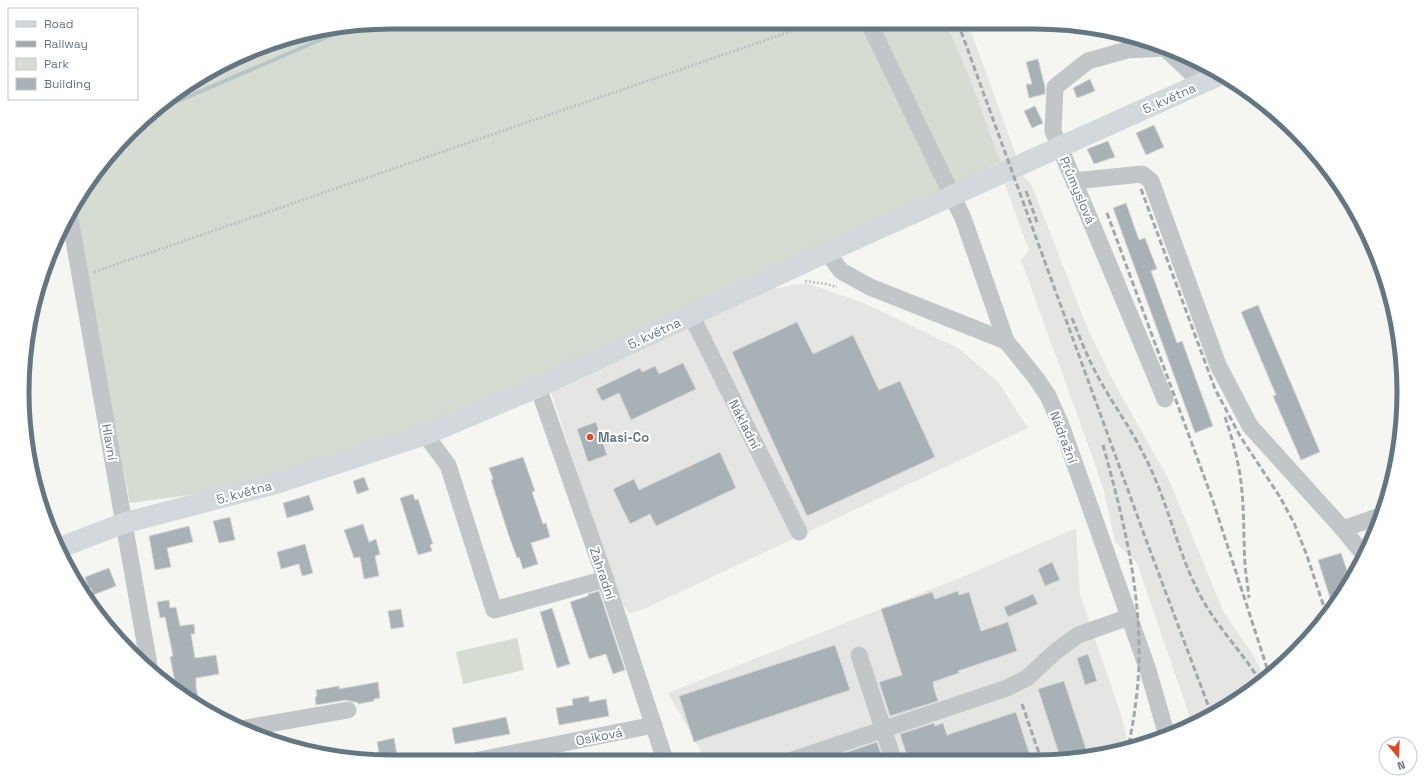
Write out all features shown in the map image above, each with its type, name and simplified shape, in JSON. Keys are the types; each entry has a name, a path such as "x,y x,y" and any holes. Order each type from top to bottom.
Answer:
{"main road":[{"name":"5. května","path":"63,546 124,523 274,484 428,434 538,387 879,228 1115,122 1202,74"}],"street":[{"path":"871,29 963,218 1006,341"},
{"name":"Průmyslová","path":"1152,49 1127,50 1088,61 1055,87 1053,131 1165,399"},
{"path":"1183,61 1202,74"},
{"path":"1074,181 1142,174 1151,182 1218,365 1250,426 1344,529 1361,551"},
{"name":"Hlavní","path":"71,223 148,661"},
{"name":"Nádražní","path":"827,252 842,271 870,287 1006,341 1036,378 1048,396 1061,425 1148,670 1165,730"},
{"name":"Nákladní","path":"691,315 799,532"},
{"name":"Zahradní","path":"538,387 606,579 663,755"},
{"path":"428,434 430,441 448,465 494,610 606,579"},
{"path":"1344,529 1374,518"},
{"path":"807,755 1007,688 1027,678 1055,652 1078,635 1129,617"},
{"path":"860,655 891,755"},
{"path":"253,727 348,710"},
{"name":"Osiková","path":"504,755 654,725"}],"path":[{"path":"80,277 798,29"}],"shaded area":[{"path":"949,29 970,29 1024,177 1031,184 1087,327 1111,377 1169,480 1224,613 1250,650 1263,673 1236,694 1191,720 1137,563 1115,542 1104,491 1021,260 1029,250"},
{"path":"806,283 864,303 958,348 998,382 1028,428 644,609 629,613 617,595 551,392 771,289"},
{"path":"1076,528 1080,595 1121,715 1128,743 1081,752 1034,755 703,755 668,693 972,573"}],"green space":[{"path":"949,29 969,76 1000,162 907,208 437,424 232,489 130,503 74,217 90,190 104,171 135,135 171,104 210,78 231,66 275,48 298,41 345,32 368,30"},
{"path":"517,638 524,670 463,684 456,652"}],"building":[{"path":"1038,59 1045,87 1045,94 1029,98 1026,84 1032,84 1026,62"},
{"path":"1090,79 1095,91 1077,98 1073,88"},
{"path":"1035,106 1043,123 1032,128 1024,111"},
{"path":"1154,125 1164,147 1146,155 1136,133"},
{"path":"1108,141 1115,157 1094,164 1087,149"},
{"path":"1126,203 1139,240 1145,238 1157,269 1151,271 1177,343 1182,341 1213,426 1195,433 1113,208"},
{"path":"1258,305 1320,452 1301,460 1273,396 1276,395 1241,312"},
{"path":"797,322 813,354 853,335 879,390 900,381 935,457 807,516 732,352"},
{"path":"683,363 696,389 631,420 619,393 602,401 596,389 640,368 642,372 655,366 659,374"},
{"path":"596,422 607,455 588,462 577,429"},
{"path":"720,452 736,488 656,526 650,514 630,524 613,489 634,479 639,490"},
{"path":"523,457 535,491 532,492 543,524 546,523 550,537 531,543 538,564 523,569 519,557 517,558 509,536 491,480 493,479 489,468"},
{"path":"364,477 369,490 357,494 353,481"},
{"path":"413,494 415,500 418,499 433,544 430,545 432,551 418,555 400,498"},
{"path":"309,495 314,510 287,518 283,503"},
{"path":"230,517 235,540 219,543 213,521"},
{"path":"363,524 369,542 376,539 380,554 375,556 379,576 364,579 360,557 354,558 344,530"},
{"path":"189,526 193,542 167,548 171,567 155,570 149,536"},
{"path":"305,544 313,573 302,576 299,564 281,569 277,552"},
{"path":"1341,553 1348,574 1331,601 1318,560"},
{"path":"1052,562 1060,580 1045,586 1038,569"},
{"path":"109,568 116,586 93,595 91,588 89,589 85,577"},
{"path":"599,591 625,670 613,674 606,654 589,659 570,602"},
{"path":"958,591 959,595 969,592 981,631 1008,622 1017,651 958,671 959,673 933,682 938,701 890,716 879,682 902,675 881,609 932,592 935,599"},
{"path":"1033,594 1038,604 1008,617 1004,607"},
{"path":"169,600 170,608 176,607 180,626 194,624 195,634 191,634 195,658 216,655 219,674 196,678 199,699 175,683 170,657 173,656 165,617 160,618 157,602"},
{"path":"552,608 570,664 557,668 540,612"},
{"path":"401,609 404,627 391,629 388,611"},
{"path":"835,645 850,690 694,742 679,696"},
{"path":"1088,654 1097,681 1085,685 1077,658"},
{"path":"1064,681 1086,749 1074,753 1059,754 1038,689"},
{"path":"378,682 380,698 374,699 374,701 358,704 357,702 346,700 316,705 316,690 339,686 339,689"},
{"path":"589,696 589,702 606,699 609,716 559,725 556,708 573,705 572,699"},
{"path":"1016,712 1030,755 907,755 900,734 934,723 935,726 943,723 947,735"},
{"path":"506,717 510,734 455,744 452,728"},
{"path":"394,738 397,755 379,754 377,742"},
{"path":"877,742 881,755 839,755"}],"waterway":[{"path":"171,104 334,34"}],"railway":[{"path":"960,29 1145,537 1210,710"},
{"path":"1141,189 1215,389 1240,436 1280,497 1294,523 1306,553 1325,609"},
{"path":"1026,191 1037,222"},
{"path":"1107,213 1212,498 1268,670"},
{"path":"1072,318 1096,373 1134,436 1153,473 1183,557 1197,589 1219,625 1258,678"},
{"path":"1225,417 1234,446 1240,476 1243,501 1245,565 1249,598"},
{"path":"1103,445 1122,519 1132,569 1138,620 1138,684 1129,743"},
{"path":"1022,704 1040,755"}],"place":[{"name":"Masi-Co","path":"590,437"}]}
